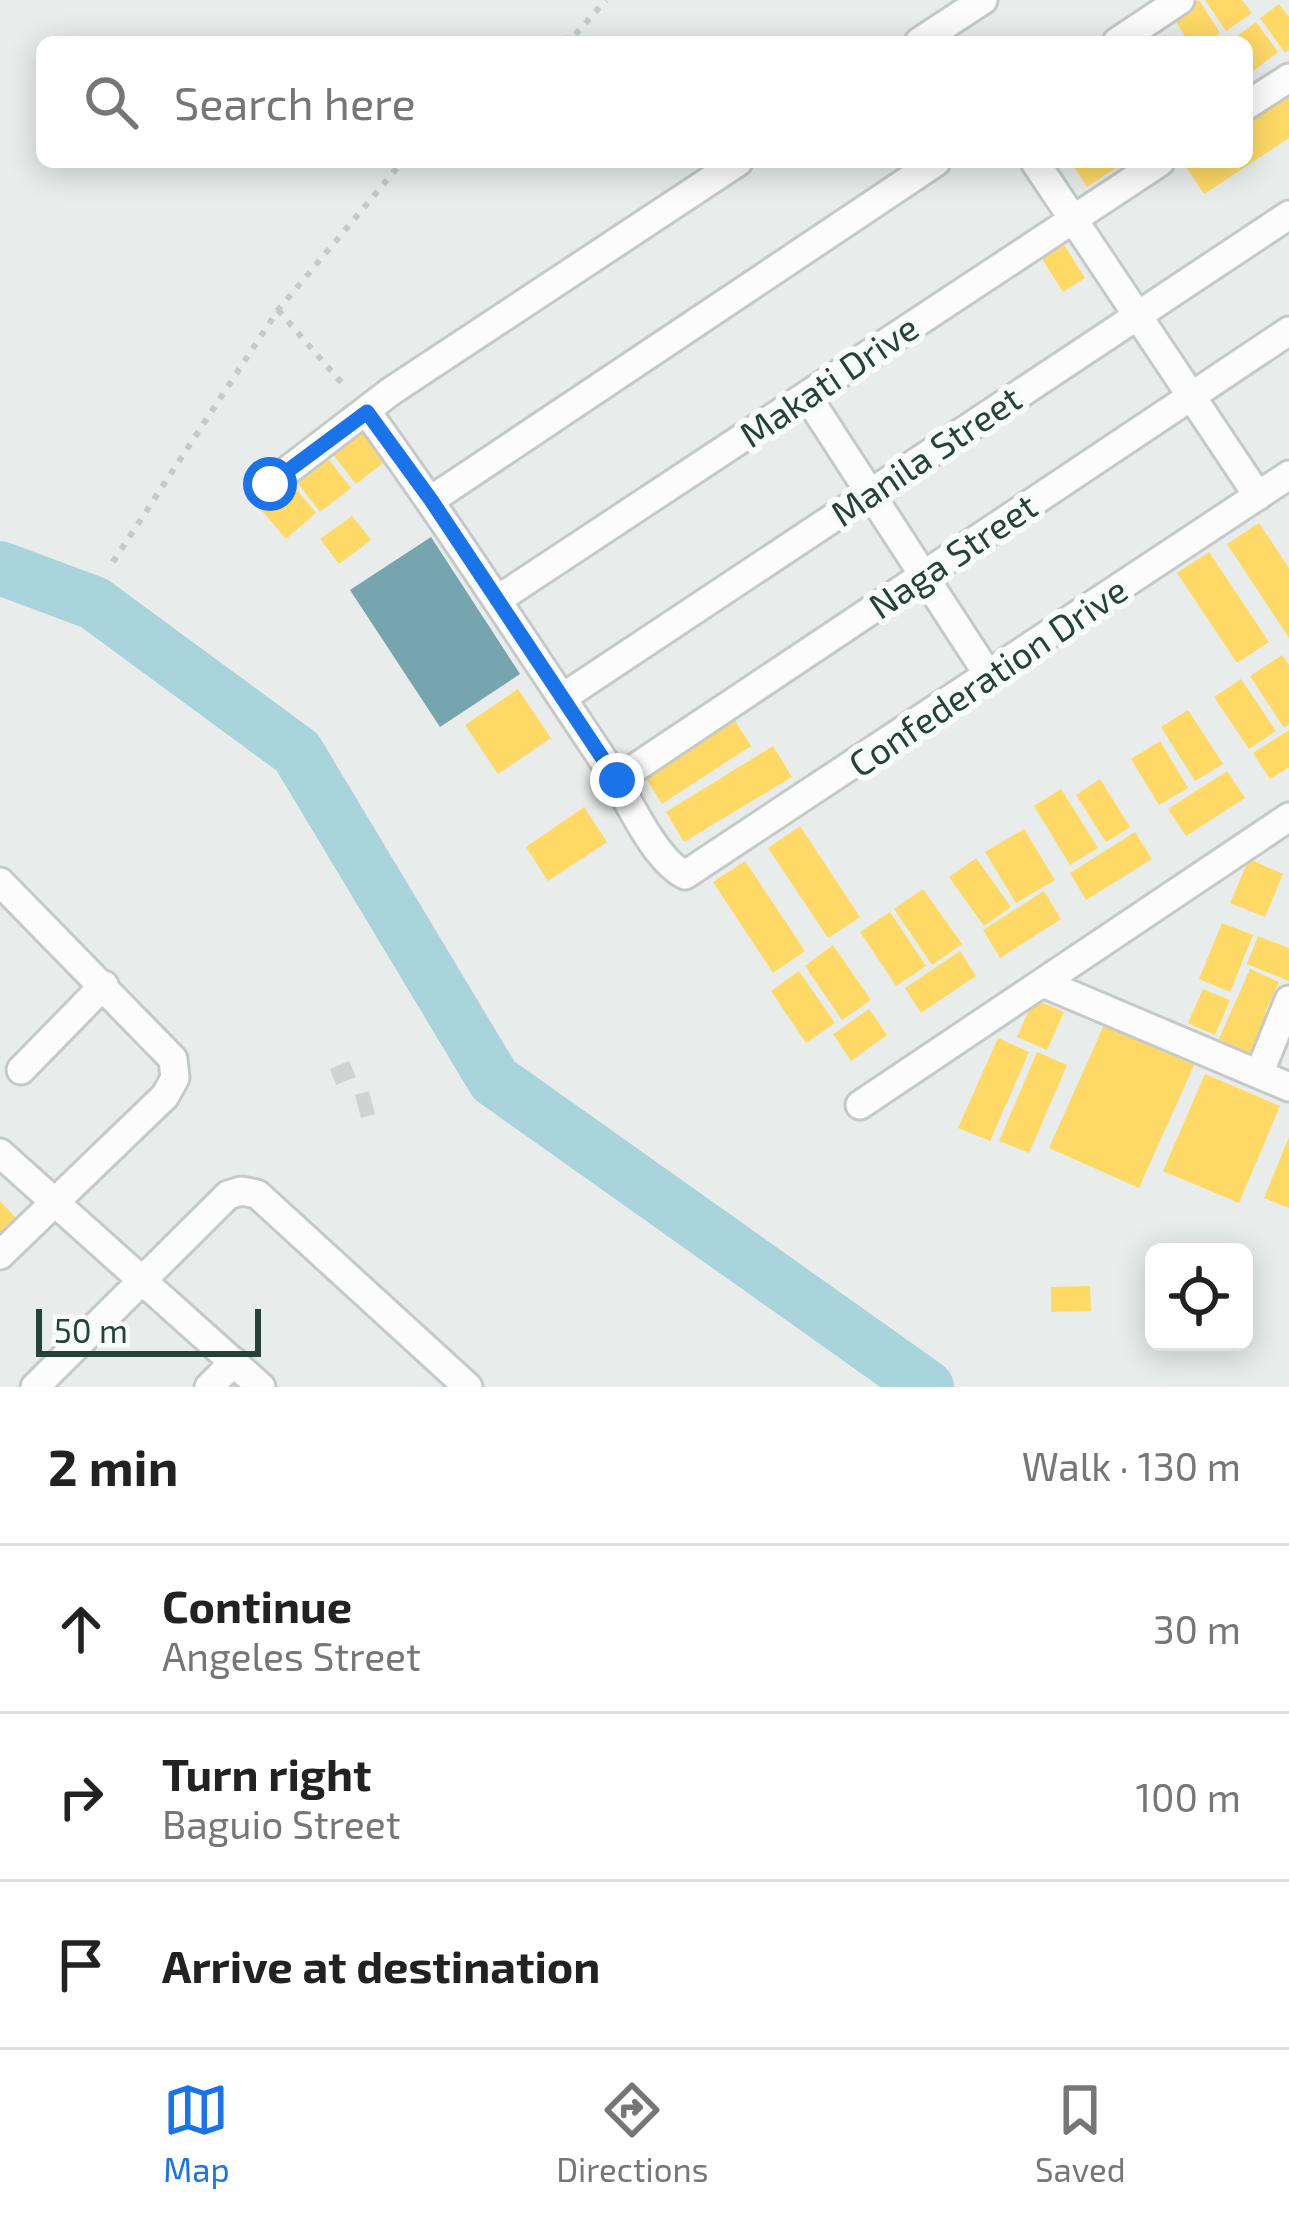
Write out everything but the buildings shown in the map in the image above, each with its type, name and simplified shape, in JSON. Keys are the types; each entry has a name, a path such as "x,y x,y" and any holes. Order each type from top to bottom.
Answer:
{"street":[{"path":"950,34 983,0"},
{"path":"1126,36 1180,0"},
{"path":"1253,101 1289,77"},
{"path":"270,484 390,392 729,168"},
{"path":"431,500 927,168"},
{"path":"1039,168 1258,496"},
{"name":"Makati Drive","path":"497,600 1151,168"},
{"name":"Manila Street","path":"562,698 1289,215"},
{"name":"Naga Street","path":"617,780 1289,332"},
{"path":"807,396 989,676"},
{"path":"367,412 617,780"},
{"name":"Confederation Drive","path":"617,780 669,866 685,874 1289,475"},
{"path":"860,1105 1289,817"},
{"path":"0,1256 165,1096 176,1078 173,1059 104,985 3,892"},
{"path":"1043,983 1289,1087"},
{"path":"21,1070 104,985"},
{"path":"1258,1074 1289,1000"},
{"path":"0,1153 261,1387"},
{"path":"35,1387 228,1195 241,1191 257,1194 468,1387"},
{"path":"209,1387 234,1362"}],"path":[{"path":"574,36 606,0"},
{"path":"113,562 278,310 398,168"},
{"path":"278,310 367,412"}],"waterway":[{"path":"0,568 94,603 297,752 494,1080 927,1387"}],"route":[{"path":"270,484 367,412 617,780"}]}
